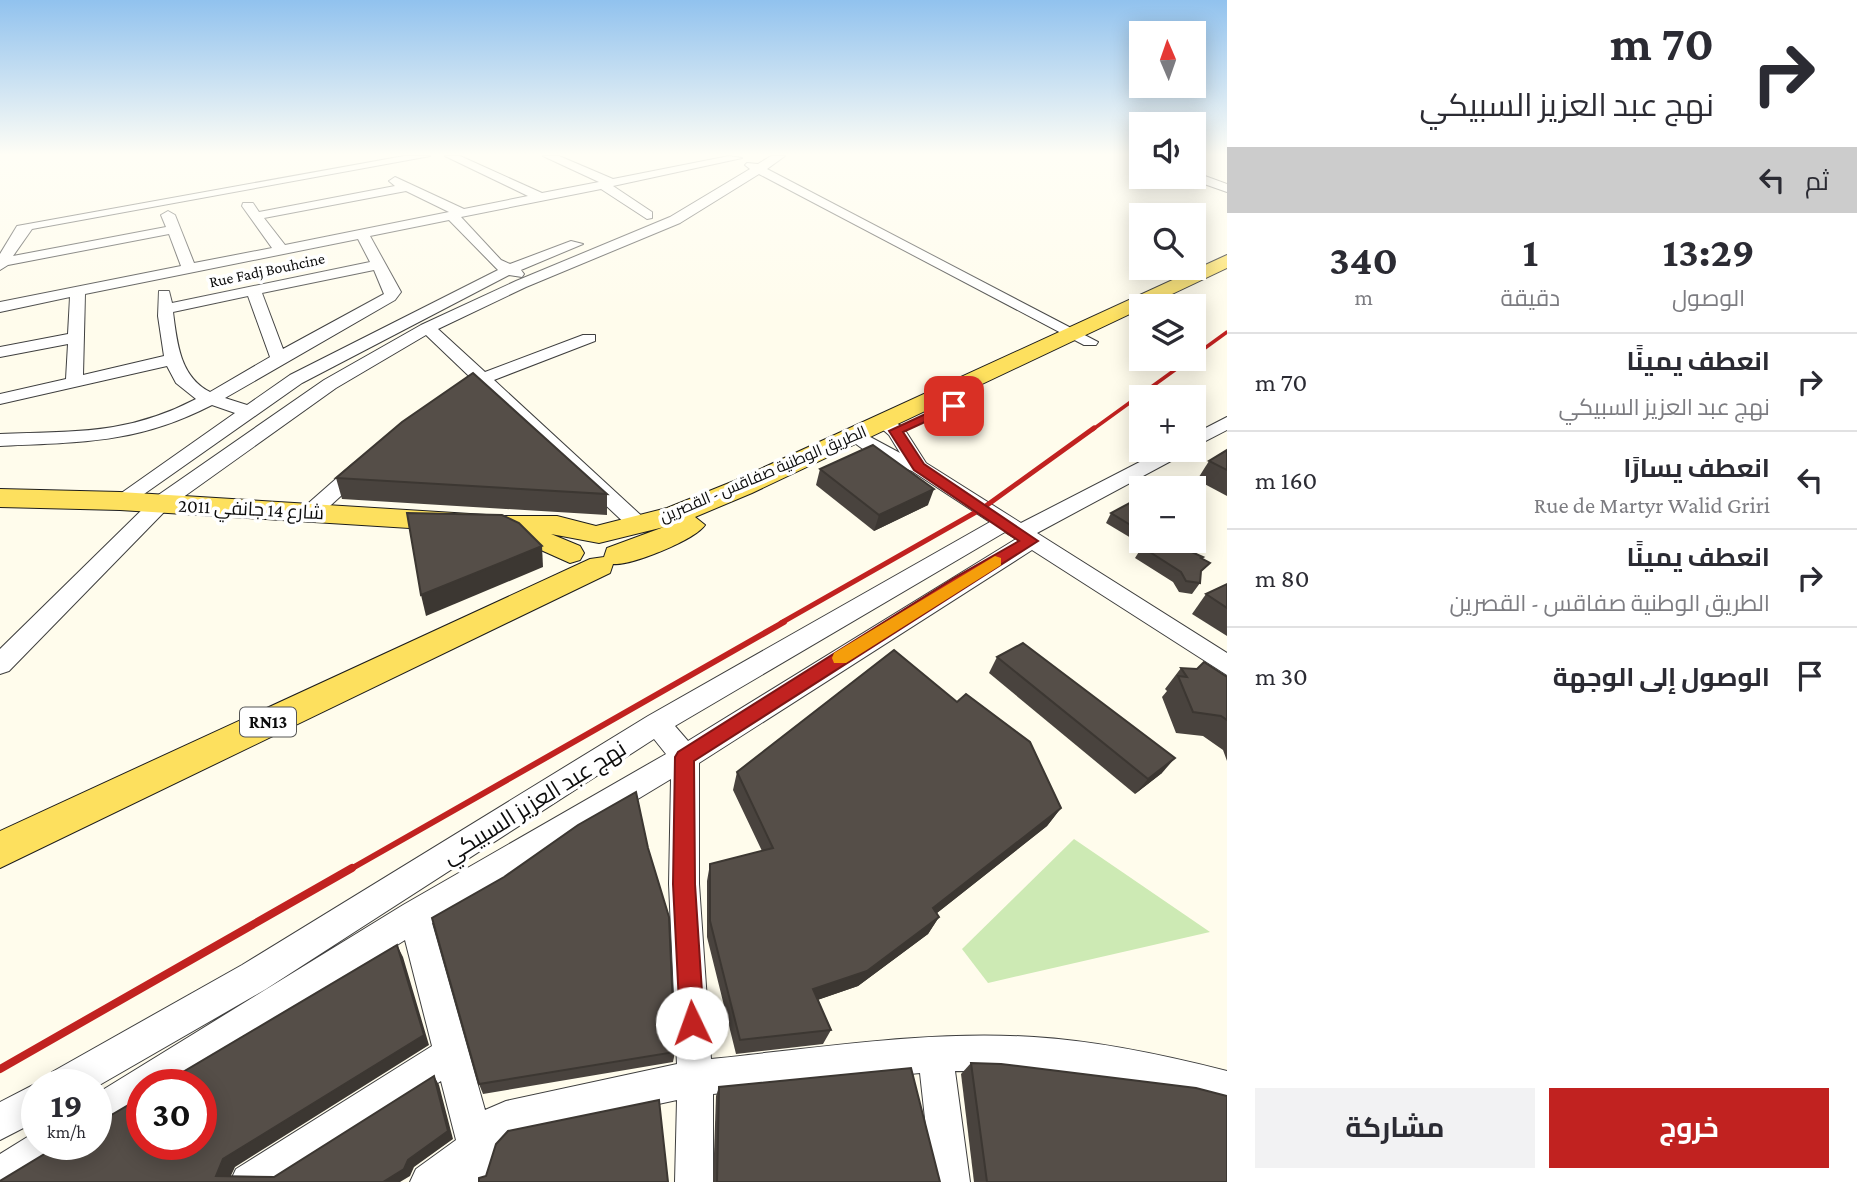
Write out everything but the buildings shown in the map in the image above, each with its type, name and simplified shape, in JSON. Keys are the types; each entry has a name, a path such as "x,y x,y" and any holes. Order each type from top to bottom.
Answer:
{"main road":[{"name":"الطريق الوطنية صفاقس - القصرين","path":"1184,294 1227,261"},
{"name":"الطريق الوطنية صفاقس - القصرين","path":"592,550 654,543 889,426 1196,284 1227,276"},
{"name":"الطريق الوطنية صفاقس - القصرين","path":"1081,337 1129,323"},
{"name":"الطريق الوطنية صفاقس - القصرين","path":"0,850 536,595 592,550 639,525 675,515 860,440"},
{"name":"شارع 14 جانفي 2011","path":"0,498 161,503 502,525 592,550"}],"street":[{"path":"1,264 23,228 111,211"},
{"path":"167,211 190,271"},
{"path":"252,211 282,251"},
{"path":"256,216 281,211"},
{"path":"452,211 457,214 496,263 529,280"},
{"path":"0,307 190,271 471,211"},
{"path":"643,211 648,215"},
{"path":"120,501 296,379 508,270 656,211"},
{"path":"0,664 161,503 330,384 427,328 529,280 675,220 686,211"},
{"path":"841,211 1081,337"},
{"path":"81,247 84,216"},
{"path":"1,264 174,229"},
{"path":"0,440 135,430 209,398 278,357 391,297 393,292 362,234"},
{"name":"Rue Fadj Bouhcine","path":"164,309 377,265"},
{"path":"163,276 164,309 174,359 187,386 209,398 249,411"},
{"path":"254,290 278,357"},
{"path":"74,382 78,293"},
{"path":"427,328 639,525"},
{"path":"0,352 76,337"},
{"path":"437,408 482,379 589,338"},
{"path":"0,399 174,359"},
{"path":"1206,434 1227,423"},
{"path":"889,426 919,467"},
{"path":"860,440 919,467 1227,665"},
{"path":"312,512 376,456"},
{"name":"نهج عبد العزيز السبيكي","path":"93,1069 254,977 657,724 1154,462"},
{"name":"نهج عبد العزيز السبيكي","path":"170,1069 414,916 685,757 960,582 1018,533"},
{"path":"657,724 685,757 684,884 695,1078 694,1182"},
{"path":"414,916 477,1148"},
{"path":"249,1182 452,1054"},
{"path":"935,1054 951,1182"},
{"path":"468,1182 483,1135 506,1119 695,1078 935,1054 1031,1054 1069,1057 1167,1073 1227,1089"},
{"path":"0,1122 21,1110"},
{"path":"429,1182 477,1148"},
{"path":"0,1176 25,1160"}],"green space":[{"path":"1074,839 1210,932 988,983 962,949"}],"railway":[{"path":"1206,347 1227,332"},
{"path":"1092,430 1173,371"},
{"path":"781,623 983,508 1094,428"},
{"path":"349,870 784,622"},
{"path":"0,1069 352,868"}],"slow traffic":[{"path":"840,658 995,561"}],"route":[{"path":"692,1023 684,884 685,757 960,582 1030,541 919,467 896,431 954,406"}]}
